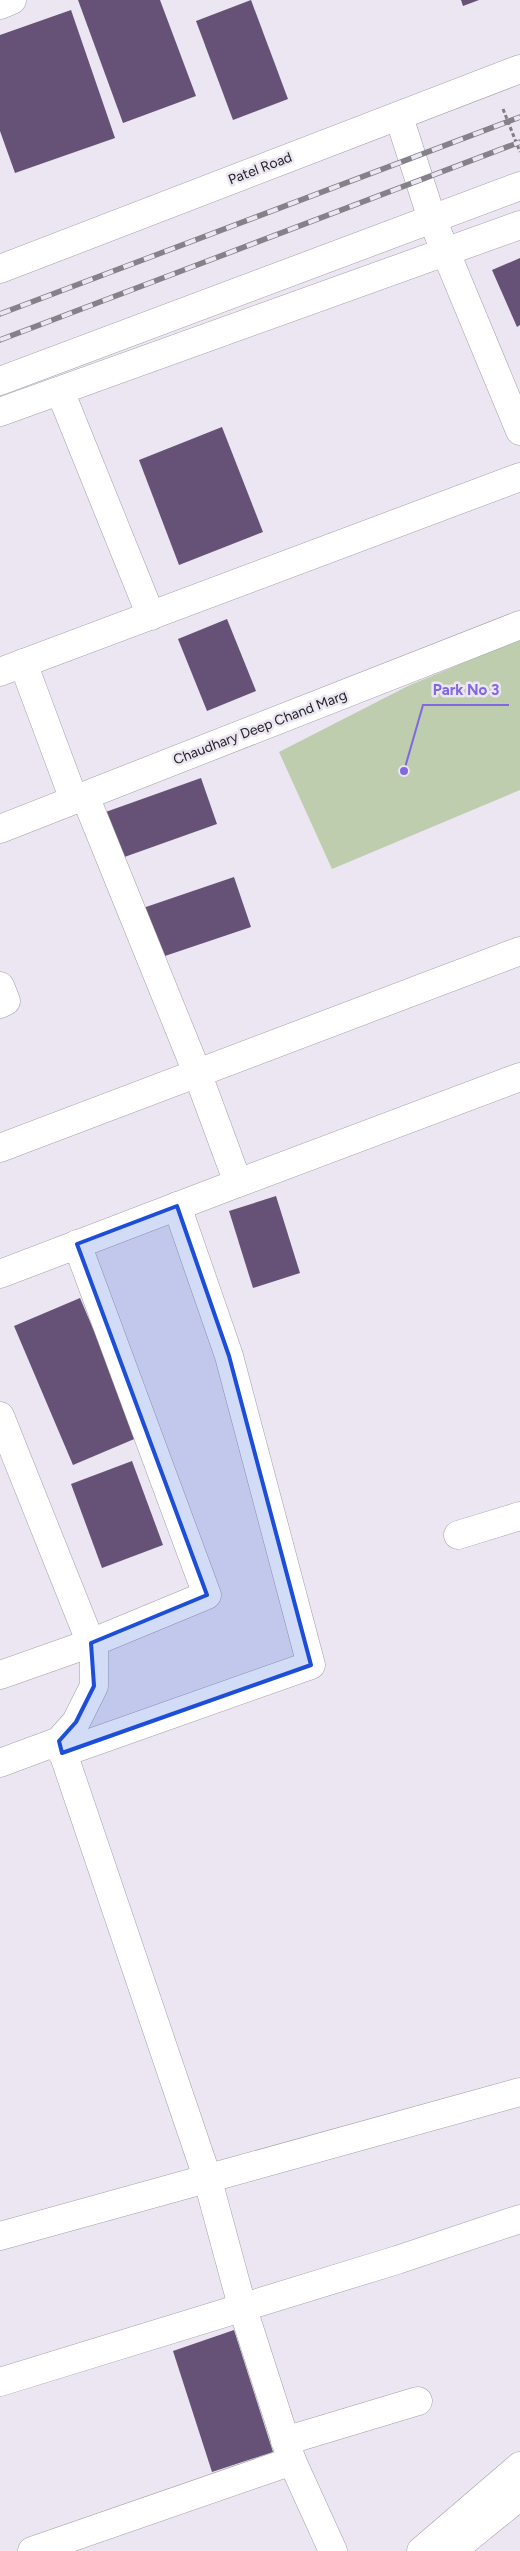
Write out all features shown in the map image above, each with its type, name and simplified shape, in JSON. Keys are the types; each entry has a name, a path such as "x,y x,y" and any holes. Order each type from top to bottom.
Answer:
{"street":[{"path":"0,4 12,0"},
{"name":"Patel Road","path":"0,269 520,69"},
{"path":"399,117 432,219 520,431"},
{"path":"0,381 520,186"},
{"path":"0,412 520,225"},
{"path":"60,391 151,616"},
{"path":"238,1183 198,1074 79,798 12,668 520,477"},
{"name":"Chaudhary Deep Chand Marg","path":"0,829 520,625"},
{"path":"0,1148 520,951"},
{"path":"0,986 6,1000 0,1004"},
{"path":"0,1274 520,1078"},
{"path":"0,1763 60,1747 311,1665 229,1356 177,1206"},
{"path":"0,1675 91,1643 207,1594 78,1244"},
{"path":"0,1416 94,1651 94,1686 76,1722 60,1747"},
{"path":"458,1535 520,1516"},
{"path":"60,1747 207,2177 242,2306 288,2451 333,2551"},
{"path":"0,2236 207,2177 520,2092"},
{"path":"0,2382 242,2306 397,2260 520,2219"},
{"path":"32,2551 418,2401"},
{"path":"421,2551 520,2466"},
{"path":"452,2551 520,2496"}],"highlighted area":[{"path":"177,1206 229,1356 311,1665 62,1753 59,1741 76,1722 94,1686 91,1643 207,1595 77,1244"}],"green space":[{"path":"520,639 520,790 332,869 279,752 408,686"}],"building":[{"path":"78,0 160,0 196,96 123,123"},
{"path":"251,0 288,99 233,120 196,21"},
{"path":"461,0 479,0 463,6"},
{"path":"71,10 115,138 15,173 0,131 0,35"},
{"path":"520,258 520,325 517,327 492,270"},
{"path":"222,427 263,532 179,565 139,460"},
{"path":"227,619 256,691 207,711 178,639"},
{"path":"201,778 217,824 116,860 100,814"},
{"path":"234,877 251,927 156,959 140,909"},
{"path":"276,1196 300,1273 253,1288 229,1211"},
{"path":"80,1298 139,1437 73,1465 14,1326"},
{"path":"132,1461 163,1545 102,1568 71,1484"},
{"path":"234,2330 273,2452 212,2472 173,2351"}],"railway":[{"path":"0,314 520,117"},
{"path":"0,340 520,142"}],"place":[{"name":"Park No 3","path":"404,771"}]}
